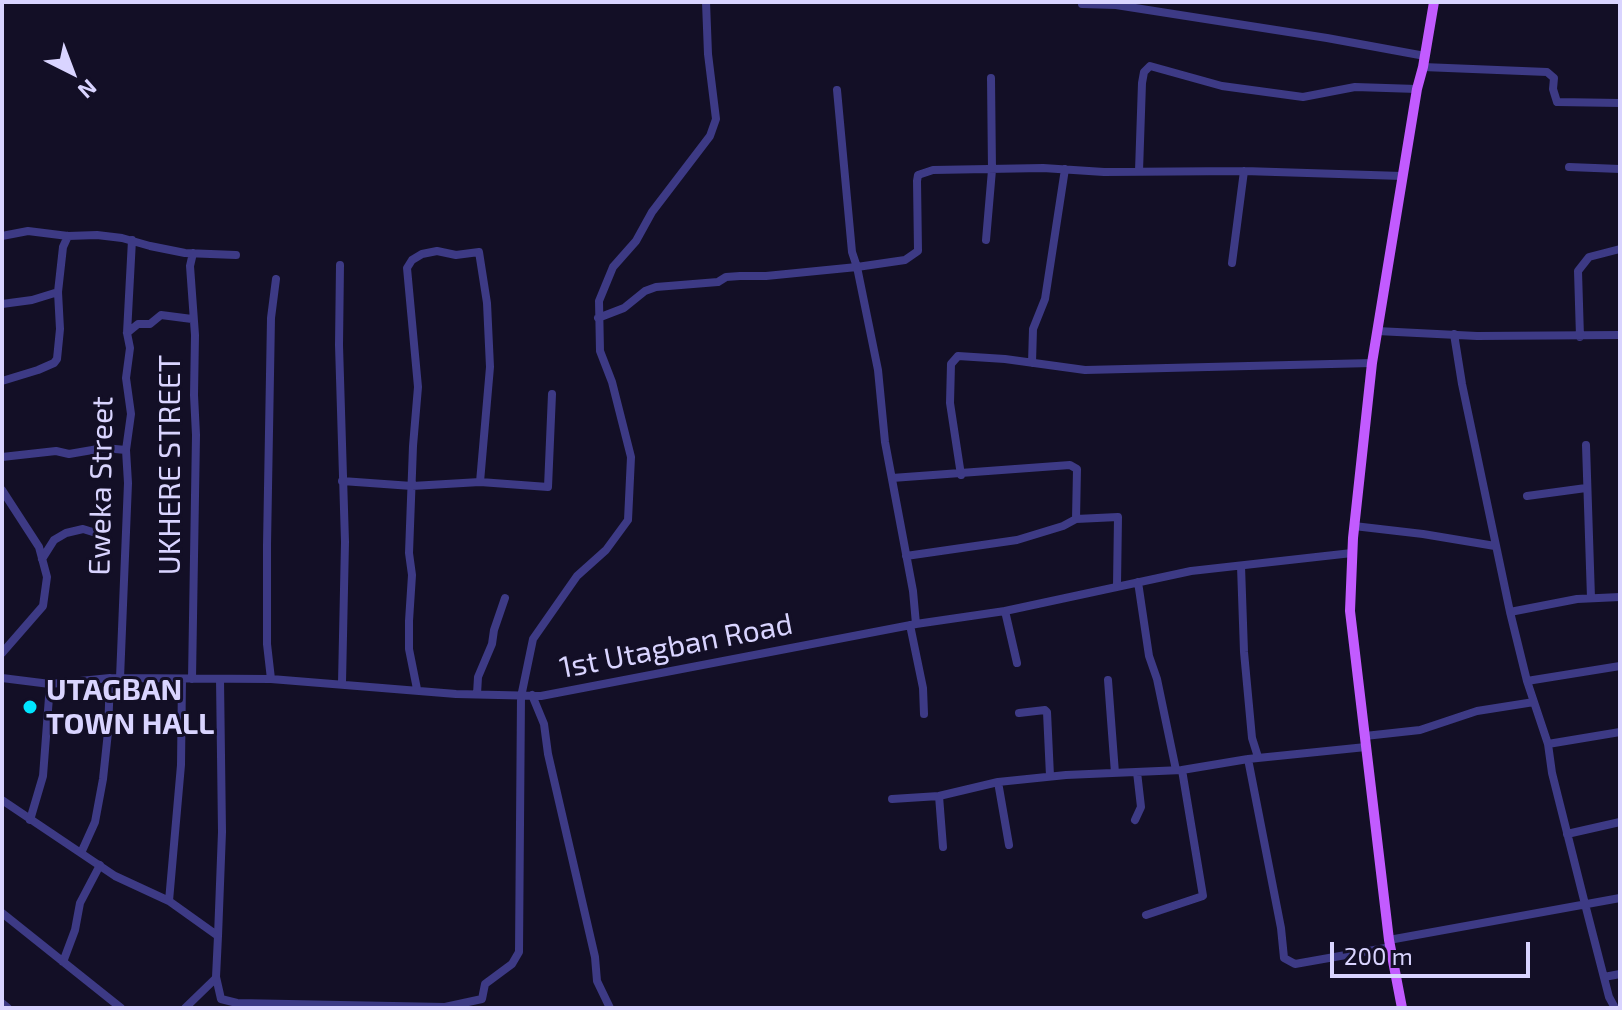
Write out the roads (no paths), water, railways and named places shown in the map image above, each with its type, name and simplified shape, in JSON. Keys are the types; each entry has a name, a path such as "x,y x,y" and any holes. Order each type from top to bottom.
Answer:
{"main road":[{"path":"1402,1008 1390,943 1350,611 1354,526 1372,363 1434,2"}],"street":[{"path":"221,999 237,1003 452,1006 482,999 485,984 512,964 519,952 521,697 533,639 577,576 606,550 628,520 631,457 612,382 600,351 599,301 613,267 636,241 652,212 710,136 716,119 708,54 706,2"},
{"path":"1082,2 1327,38 1424,62 1547,72 1554,78 1557,102 1620,103"},
{"path":"1139,171 1142,83 1144,72 1150,66 1222,86 1303,97 1355,87 1417,89"},
{"path":"986,240 992,170 991,78"},
{"path":"837,90 852,252 878,370 885,442 906,556 924,714"},
{"path":"1569,167 1620,169"},
{"path":"1032,363 1033,329 1045,299 1065,169"},
{"path":"598,318 624,308 645,291 656,287 905,260 918,251 918,175 933,170 1244,171 1402,176"},
{"path":"1232,263 1244,171"},
{"path":"2,236 28,231 132,240 163,249 236,255"},
{"path":"2,381 16,379 54,363 60,329 58,292 63,247 68,236"},
{"name":"Eweka Street","path":"120,678 128,483 126,450 131,414 126,378 130,348 127,333 132,240"},
{"path":"1580,337 1578,271 1589,257 1620,249"},
{"path":"417,689 409,649 412,575 409,553 418,387 407,268 412,260 437,251 456,255 479,252 487,303 490,367 490,396 480,482"},
{"name":"UKHERE STREET","path":"169,901 187,679 196,435 195,335 190,266 193,253"},
{"path":"340,265 339,345 345,542 342,683"},
{"path":"271,679 267,644 267,545 271,318 276,279"},
{"path":"2,304 58,292"},
{"path":"127,333 138,324 150,324 161,315 192,319"},
{"path":"1377,331 1580,337 1620,335"},
{"path":"1454,334 1510,612 1527,681 1548,744 1567,834 1615,1008"},
{"path":"961,475 950,403 951,364 958,356 1085,370 1372,363"},
{"path":"342,481 412,486 480,482 548,487 552,394"},
{"path":"1586,445 1591,598"},
{"path":"2,457 56,451 69,454 104,448 126,450"},
{"path":"892,478 1074,466 1077,469 1076,519"},
{"path":"1527,496 1586,488"},
{"path":"2,653 43,606 47,577 39,547 3,495"},
{"path":"906,556 1017,540 1076,519 1118,517 1117,585"},
{"path":"1354,526 1495,546"},
{"path":"42,559 54,540 66,533 83,529 96,533"},
{"name":"1st Utagban Road","path":"2,678 50,684 110,678 271,679 389,689 541,696 913,624 1005,611 1191,571 1352,553"},
{"path":"1241,566 1253,758 1284,958 1295,964 1620,898"},
{"path":"1138,582 1149,656 1179,770 1203,896 1146,915"},
{"path":"1510,612 1591,598 1620,597"},
{"path":"477,694 478,677 492,644 505,598"},
{"path":"1005,611 1017,663"},
{"path":"1527,681 1620,666"},
{"path":"81,853 95,822 103,779 110,678"},
{"path":"220,679 222,832 216,977 221,999 231,1008"},
{"path":"1108,680 1115,773"},
{"path":"30,820 43,776 50,684"},
{"path":"532,695 544,724 548,754 595,957 597,981 610,1008"},
{"path":"892,799 939,796 998,782 1050,776 1179,770 1365,742 1420,730 1477,711 1534,702"},
{"path":"1019,713 1047,712 1050,776"},
{"path":"1548,744 1620,732"},
{"path":"1135,820 1141,807 1137,772"},
{"path":"998,782 1009,845"},
{"path":"939,796 943,847"},
{"path":"2,800 130,885 169,901 218,936"},
{"path":"1567,834 1620,822"},
{"path":"63,962 75,930 80,903 100,865"},
{"path":"2,913 121,1008"},
{"path":"1604,977 1620,974"},
{"path":"185,1008 216,977"},
{"path":"2,1003 8,1008"}],"place":[{"name":"UTAGBAN TOWN HALL","path":"30,707"}]}
